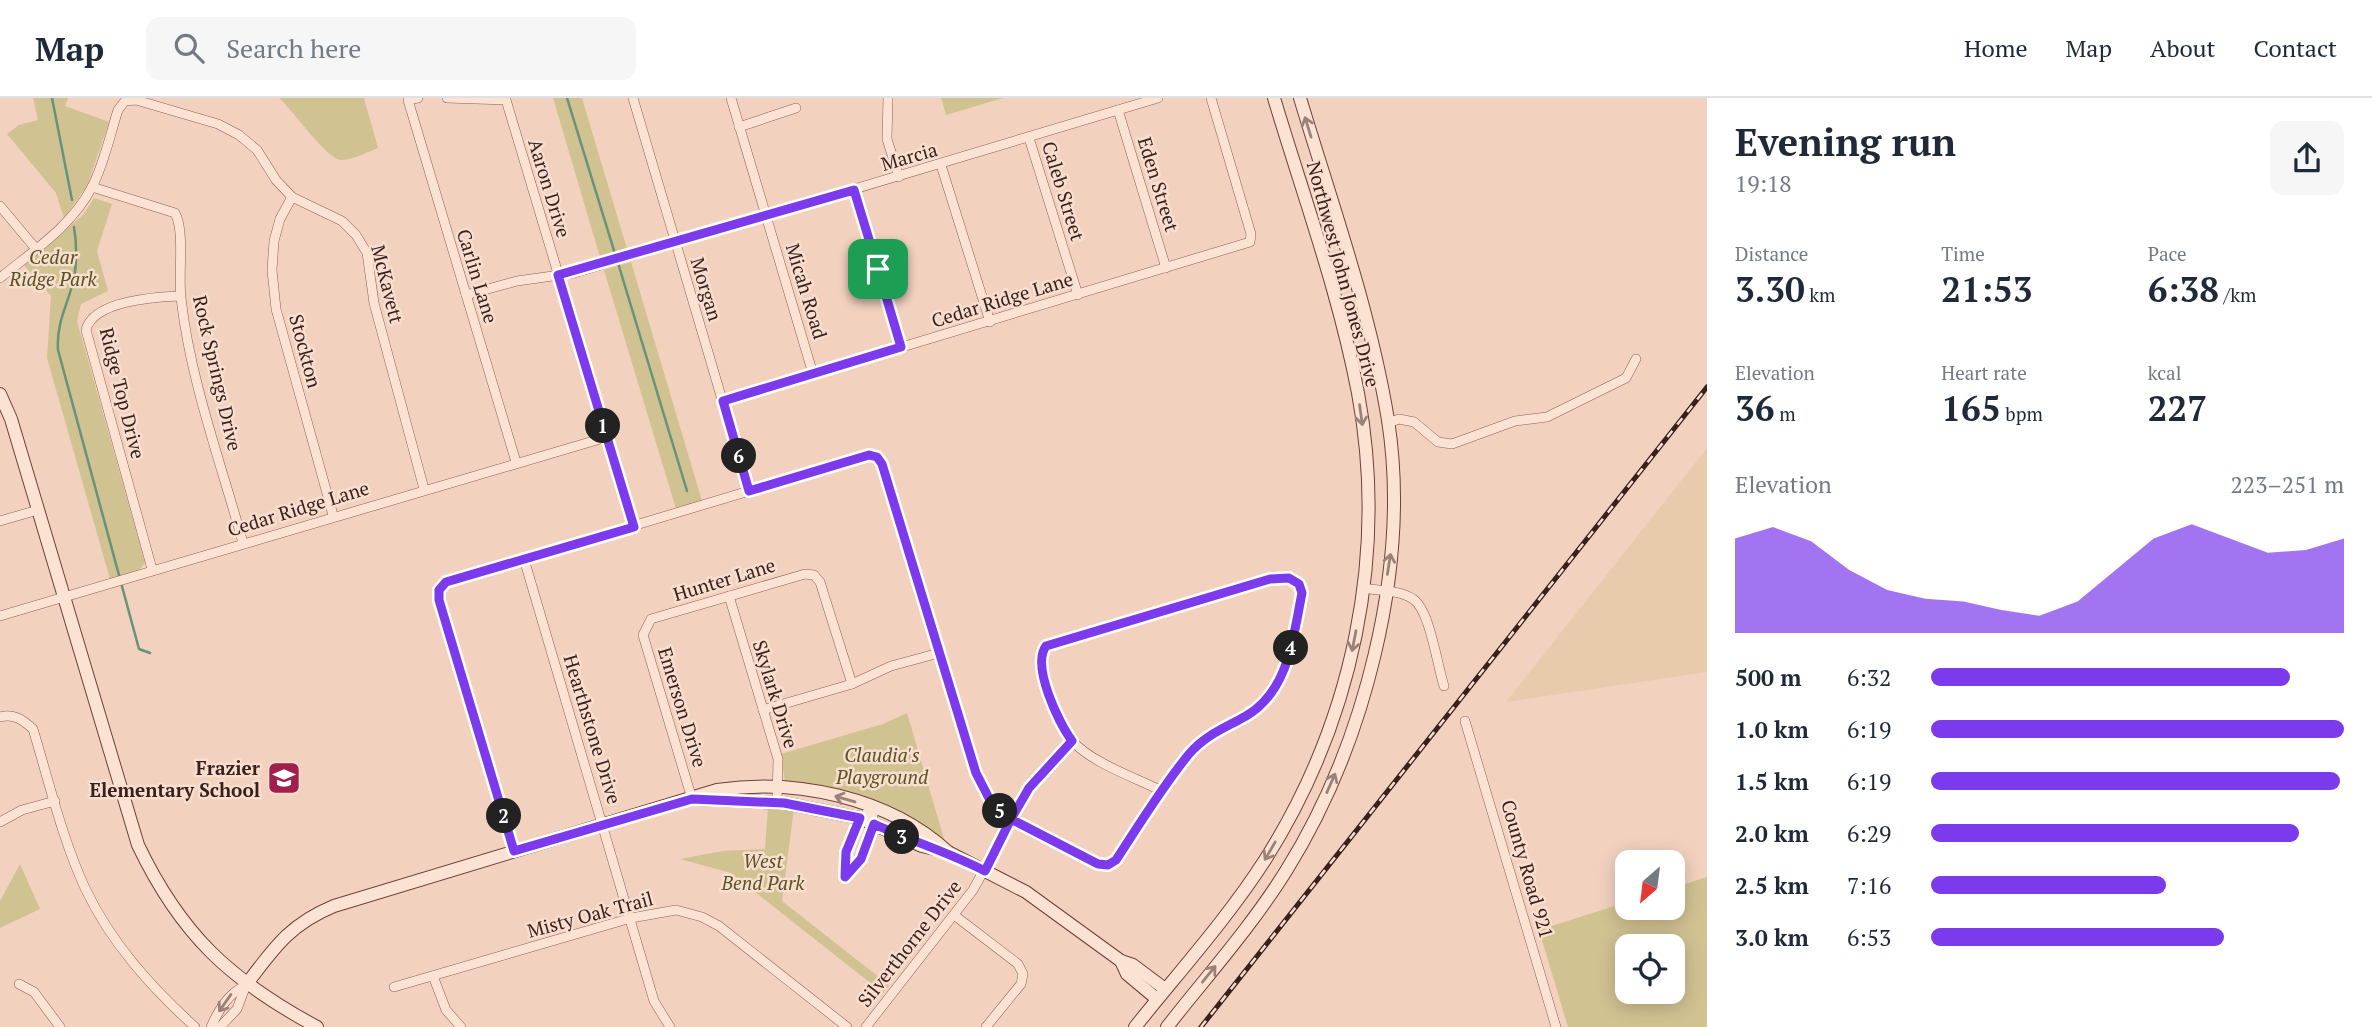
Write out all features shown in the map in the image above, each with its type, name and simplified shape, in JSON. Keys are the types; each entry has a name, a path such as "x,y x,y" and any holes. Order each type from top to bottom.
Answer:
{"street":[{"name":"Aaron Drive","path":"447,98 506,100 634,527"},
{"name":"Morgan","path":"633,98 749,491"},
{"name":"Micah Road","path":"731,98 813,374"},
{"path":"888,98 887,139 899,177"},
{"name":"Marcia","path":"466,295 517,281 605,264 1157,98"},
{"name":"Cedar Ridge Lane","path":"723,401 1250,242 1251,234 1211,98"},
{"name":"Northwest John Jones Drive","path":"1135,1027 1237,900 1295,806 1334,715 1351,655 1364,588 1370,503 1364,437 1348,345 1275,98"},
{"name":"Northwest John Jones Drive","path":"1167,1027 1260,911 1317,814 1355,723 1373,661 1392,550 1393,504 1388,423 1375,353 1300,98"},
{"name":"Carlin Lane","path":"413,99 466,295 516,462"},
{"name":"McKavett","path":"92,187 118,110 125,101 136,100 218,124 239,135 257,150 276,180 292,197 342,221 356,235 366,253 374,303 424,489"},
{"path":"739,127 796,108"},
{"name":"Eden Street","path":"1118,110 1166,268"},
{"name":"Caleb Street","path":"1029,138 1078,295"},
{"path":"941,164 990,322"},
{"path":"0,278 57,233 92,187"},
{"name":"Rock Springs Drive","path":"92,187 175,213 179,221 180,296 193,360 243,543"},
{"path":"854,190 901,347"},
{"name":"Stockton","path":"292,197 280,219 274,241 272,270 276,309 333,515"},
{"path":"0,206 36,249"},
{"path":"1321,254 1344,247"},
{"name":"Ridge Top Drive","path":"152,569 86,330 89,320 96,312 153,297 180,296"},
{"path":"1388,423 1399,418 1414,422 1438,442 1452,444 1515,421 1547,417 1626,378 1636,359"},
{"path":"0,394 6,421 38,510 88,686 138,845 159,889 201,944 246,985 317,1027"},
{"name":"Cedar Ridge Lane","path":"0,616 333,515 607,437"},
{"path":"514,851 439,600 439,590 446,582 869,455 877,457 882,464 979,782 993,806 1011,819 1098,864 1108,865 1116,860 1162,791 1203,741 1218,729 1249,715 1278,685 1288,661 1302,593 1299,584 1289,578 1270,579 1046,646 1041,652 1040,661 1057,717 1072,741 1091,755 1162,791"},
{"path":"0,521 38,510"},
{"name":"Hearthstone Drive","path":"524,559 654,1001 670,1027"},
{"name":"Hunter Lane","path":"645,625 651,619 805,574 814,575 820,582 852,684"},
{"path":"1364,588 1413,599 1422,609 1444,686"},
{"name":"Skylark Drive","path":"729,596 778,759 777,802"},
{"name":"Emerson Drive","path":"645,625 643,635 692,799"},
{"path":"763,710 852,684 891,666 939,653"},
{"path":"0,717 8,715 22,719 33,729 70,850 106,925 161,996 195,1027"},
{"name":"County Road 921","path":"1465,721 1556,1027"},
{"name":"Silverthorne Drive","path":"866,1027 985,871 1029,788 1072,741"},
{"path":"220,1027 237,1009 246,985 281,938 309,916 514,851 728,789 778,788 824,793 873,807 928,833 948,852"},
{"path":"692,799 777,802 860,818 922,846 948,852 1057,912 1121,961 1127,974 1161,994"},
{"path":"0,822 22,810 55,801"},
{"path":"873,807 874,824 861,859 845,877 846,852 860,818 873,807"},
{"name":"Misty Oak Trail","path":"394,987 631,918 676,910 702,917 719,926 847,1027"},
{"path":"954,915 1018,964 1024,974 1021,984 986,1027"},
{"path":"433,976 446,1010 461,1027"},
{"path":"19,984 34,992 60,1027"},
{"path":"211,1027 224,1002 234,991 246,985"}],"shaded area":[{"path":"1707,448 1707,672 1506,702"}],"green space":[{"path":"33,98 68,98 65,106 109,122 87,186 64,218 56,193 7,134 19,125 38,120"},
{"path":"279,98 364,98 378,148 350,159 335,158"},
{"path":"553,98 582,98 627,249 600,257"},
{"path":"941,98 1003,98 946,115"},
{"name":"Cedar Ridge Park","path":"94,198 112,204 97,251 108,291 81,304 77,321 145,563 139,570 110,579 47,358 51,296 24,265 83,215"},
{"path":"631,262 702,501 676,509 604,270"},
{"name":"Claudia's Playground","path":"907,713 945,842 925,827 785,782 781,754 883,724"},
{"name":"West Bend Park","path":"768,806 794,808 782,901 889,985 883,993 731,873 680,859 723,851 765,849"},
{"path":"20,864 40,909 0,928 0,901"},
{"path":"1707,877 1707,1027 1568,1027 1539,930 1615,906 1615,920 1685,920 1685,884"}],"waterway":[{"path":"52,98 72,200"},
{"path":"567,98 616,257"},
{"path":"74,227 75,272 61,322 58,350 139,649 150,653"},
{"path":"618,263 687,491"}],"railway":[{"path":"1201,1027 1707,387"}],"place":[{"name":"Frazier Elementary School","path":"284,778"}],"route":[{"path":"878,269 854,190 574,273 558,275 634,527 446,582 439,590 439,600 514,851 692,799 716,802 777,802 860,818 846,852 845,877 861,859 874,824 922,846 948,852 985,871 1011,819 1098,864 1108,865 1116,860 1190,753 1218,729 1249,715 1278,685 1288,661 1302,593 1299,584 1289,578 1270,579 1046,646 1041,652 1040,661 1057,717 1072,741 1029,788 1011,819 993,806 976,773 882,464 877,457 869,455 749,491 723,401 901,347 878,269"}]}
